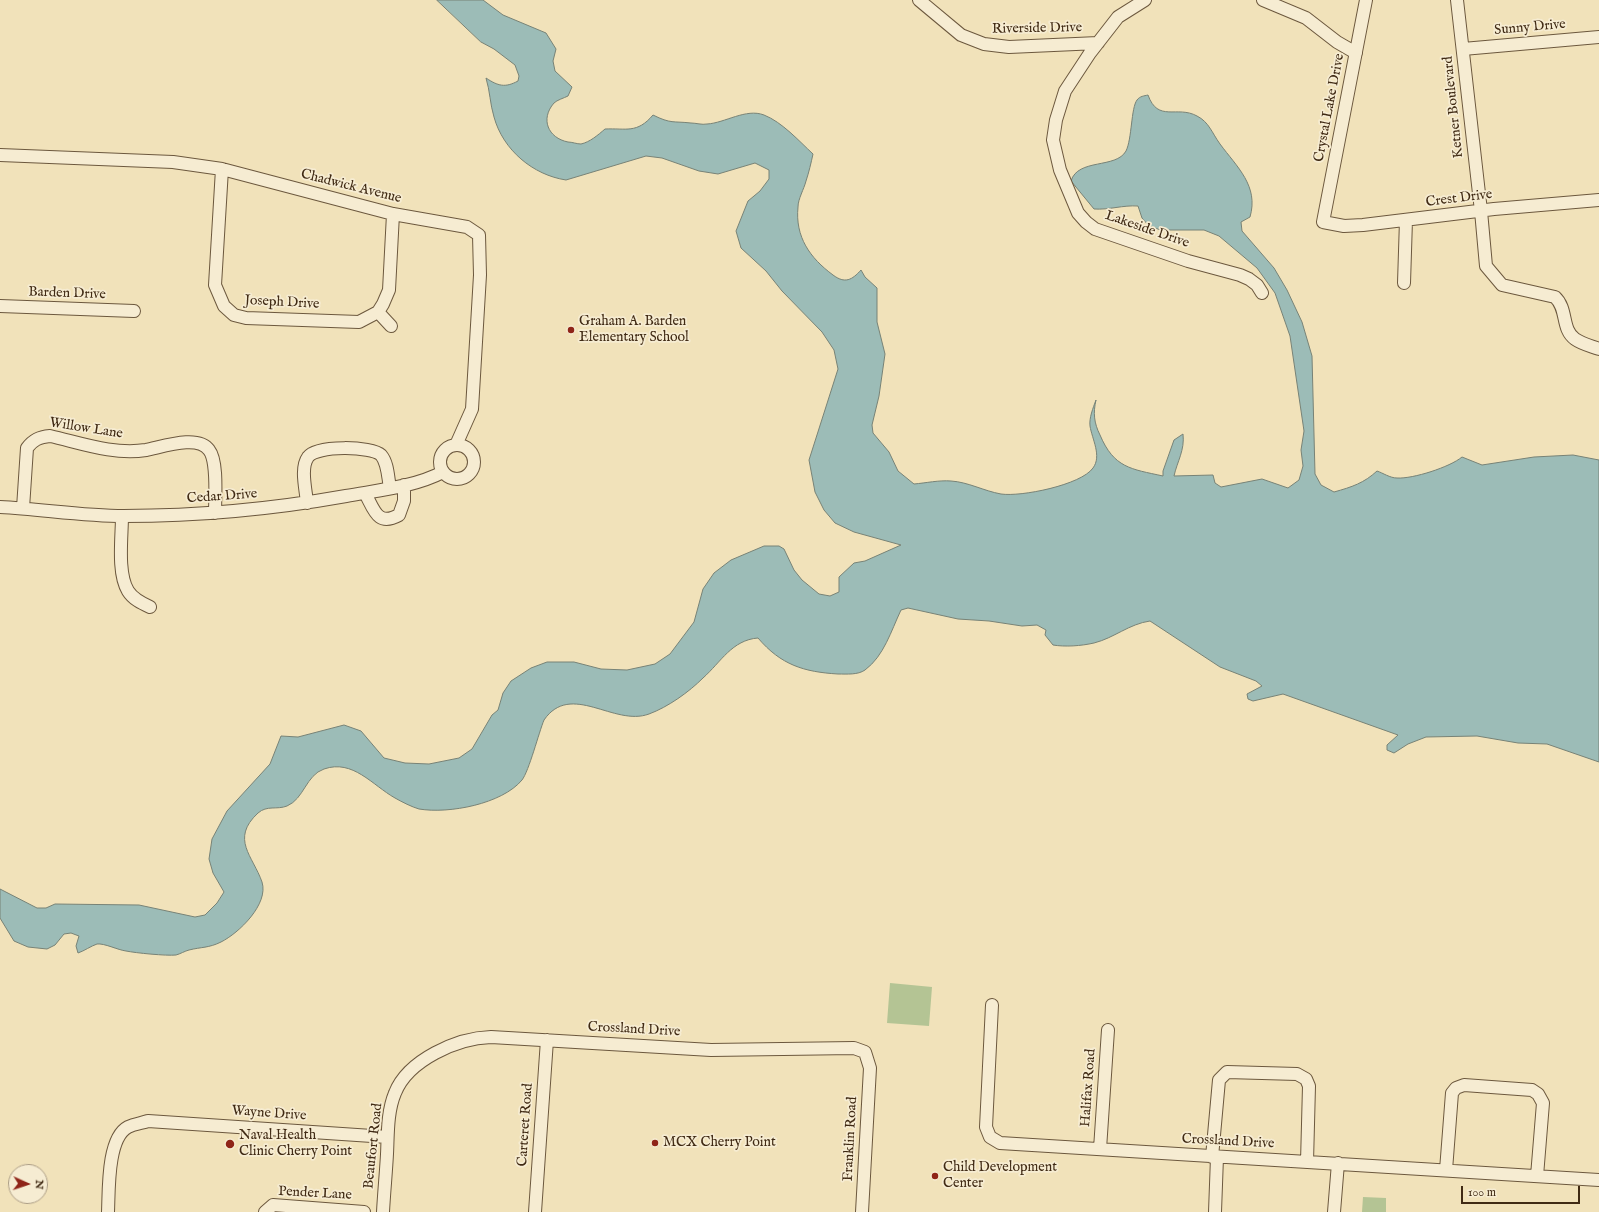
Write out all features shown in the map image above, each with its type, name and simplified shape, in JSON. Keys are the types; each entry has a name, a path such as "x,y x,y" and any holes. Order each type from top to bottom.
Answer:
{"street":[{"name":"Riverside Drive","path":"919,0 961,34 984,44 1009,47 1098,43"},
{"name":"Lakeside Drive","path":"1145,0 1118,17 1065,91 1058,111 1053,135 1054,149 1060,170 1078,212 1086,222 1095,229 1188,261 1240,275 1257,285 1262,293"},
{"path":"1263,0 1306,18 1337,42 1356,53"},
{"name":"Crystal Lake Drive","path":"1323,222 1366,0"},
{"name":"Ketner Boulevard","path":"1457,0 1486,266 1504,286 1555,297 1561,302 1566,324 1572,336 1585,344 1599,349"},
{"name":"Sunny Drive","path":"1463,49 1599,37"},
{"name":"Chadwick Avenue","path":"0,155 173,162 222,169 393,214 467,226 479,235 480,276 472,409 456,445"},
{"name":"Joseph Drive","path":"222,169 215,285 224,306 234,315 246,318 359,322 378,312"},
{"name":"Crest Drive","path":"1323,222 1344,226 1599,200"},
{"path":"391,326 378,312 389,290 393,214"},
{"path":"1404,283 1406,220"},
{"name":"Barden Drive","path":"0,306 134,311"},
{"name":"Willow Lane","path":"23,508 26,448 40,437 50,436 119,451 143,450 191,442 200,442 209,450 214,460 215,513"},
{"path":"456,445 463,446 471,454 473,459 472,470 459,479 448,476 443,472 440,462 441,456 448,448 456,445"},
{"path":"307,503 304,466 307,457 312,453 323,449 371,449 382,456 387,467 390,488"},
{"name":"Cedar Drive","path":"0,507 122,516 215,513 307,503 364,493 427,480 443,472"},
{"path":"364,493 378,516 384,520 400,515 404,501 404,485"},
{"path":"122,516 122,576 128,591 137,601 150,607"},
{"name":"Crossland Drive","path":"992,1005 986,1126 990,1137 995,1141 1006,1144 1599,1180"},
{"name":"Halifax Road","path":"1100,1149 1108,1030"},
{"name":"Crossland Drive","path":"400,1084 419,1065 434,1054 466,1040 497,1037 710,1050 854,1048 864,1052 870,1068"},
{"name":"Carteret Road","path":"535,1212 547,1040"},
{"name":"Franklin Road","path":"862,1212 870,1068"},
{"path":"1214,1212 1214,1157 1219,1080 1227,1072 1297,1074 1306,1079 1309,1086 1307,1162"},
{"name":"Beaufort Road","path":"383,1212 387,1137 392,1102 395,1092 400,1084"},
{"path":"1446,1170 1452,1093 1456,1088 1464,1085 1532,1090 1538,1094 1543,1103 1538,1176"},
{"name":"Wayne Drive","path":"108,1212 112,1154 121,1133 128,1127 148,1121 387,1137"},
{"path":"1334,1212 1338,1163"},
{"name":"Pender Lane","path":"265,1212 273,1205 364,1212"}],"green space":[{"path":"890,983 932,987 929,1026 887,1023"},
{"path":"1363,1197 1386,1198 1386,1212 1362,1212"}],"water":[{"path":"437,0 483,0 503,15 546,33 556,49 553,61 555,71 572,87 568,96 554,103 547,115 548,127 555,136 561,140 581,144 591,140 605,129 636,128 642,125 653,115 672,122 705,124 750,113 757,113 777,122 813,154 798,204 799,228 811,254 833,275 837,278 848,280 861,270 865,277 877,288 877,322 885,354 879,396 872,425 873,433 889,452 898,471 914,484 951,481 964,483 995,493 1022,494 1036,492 1076,480 1086,474 1096,463 1097,453 1090,423 1096,400 1094,414 1095,422 1105,446 1118,461 1133,469 1163,476 1163,471 1174,440 1183,434 1182,451 1174,476 1213,475 1215,483 1221,487 1262,479 1288,488 1299,480 1303,466 1301,450 1304,431 1290,336 1275,293 1257,268 1219,236 1204,230 1161,230 1149,226 1142,218 1138,206 1094,209 1071,181 1075,174 1081,169 1114,160 1121,157 1126,151 1135,104 1141,97 1148,95 1157,109 1169,112 1190,113 1201,118 1205,121 1239,169 1249,186 1252,196 1252,206 1250,217 1241,222 1242,231 1274,268 1287,290 1302,322 1312,356 1315,474 1321,485 1334,492 1357,484 1367,479 1377,471 1394,478 1412,477 1449,465 1462,457 1482,465 1534,457 1573,455 1599,460 1599,762 1547,744 1518,743 1477,736 1426,737 1408,744 1394,753 1387,750 1387,745 1398,735 1283,694 1253,701 1248,699 1247,694 1262,686 1256,681 1220,667 1150,621 1135,625 1101,641 1063,646 1053,645 1045,635 1046,630 1037,625 1022,626 989,621 958,619 908,608 901,610 886,643 877,658 865,670 859,673 838,674 804,669 784,661 775,655 758,638 741,643 734,647 685,694 649,714 636,716 622,715 580,704 567,704 555,709 544,720 528,769 522,780 502,795 489,801 445,810 419,809 395,798 353,770 344,767 324,769 313,776 293,803 283,807 265,809 258,813 250,822 246,831 246,848 262,882 263,891 261,899 257,908 244,925 228,938 217,944 171,955 131,952 100,944 78,953 76,946 79,936 71,933 64,934 55,945 47,949 28,947 14,941 0,918 0,889 37,908 46,908 55,904 139,905 195,917 205,915 217,903 224,892 213,873 209,859 212,839 227,811 270,764 281,736 298,737 344,725 361,731 384,758 405,763 429,764 459,758 472,749 492,715 498,710 503,693 511,681 531,668 547,662 574,662 601,669 627,670 655,664 670,654 694,622 703,589 714,573 731,560 764,546 779,546 784,549 794,570 802,580 819,594 830,596 839,592 839,577 854,563 865,561 901,545 854,532 835,523 824,510 815,492 809,460 838,369 834,350 822,332 782,291 766,271 741,248 736,231 748,201 760,191 769,179 769,170 755,163 718,174 699,171 662,158 646,156 566,180 542,173 531,167 512,150 498,129 493,112 486,78 494,83 502,85 509,85 518,81 519,76 515,65 494,49 481,42"}],"place":[{"name":"Graham A. Barden Elementary School","path":"571,330"},
{"name":"MCX Cherry Point","path":"655,1143"},
{"name":"Naval Health Clinic Cherry Point","path":"230,1144"},
{"name":"Child Development Center","path":"935,1176"}]}
